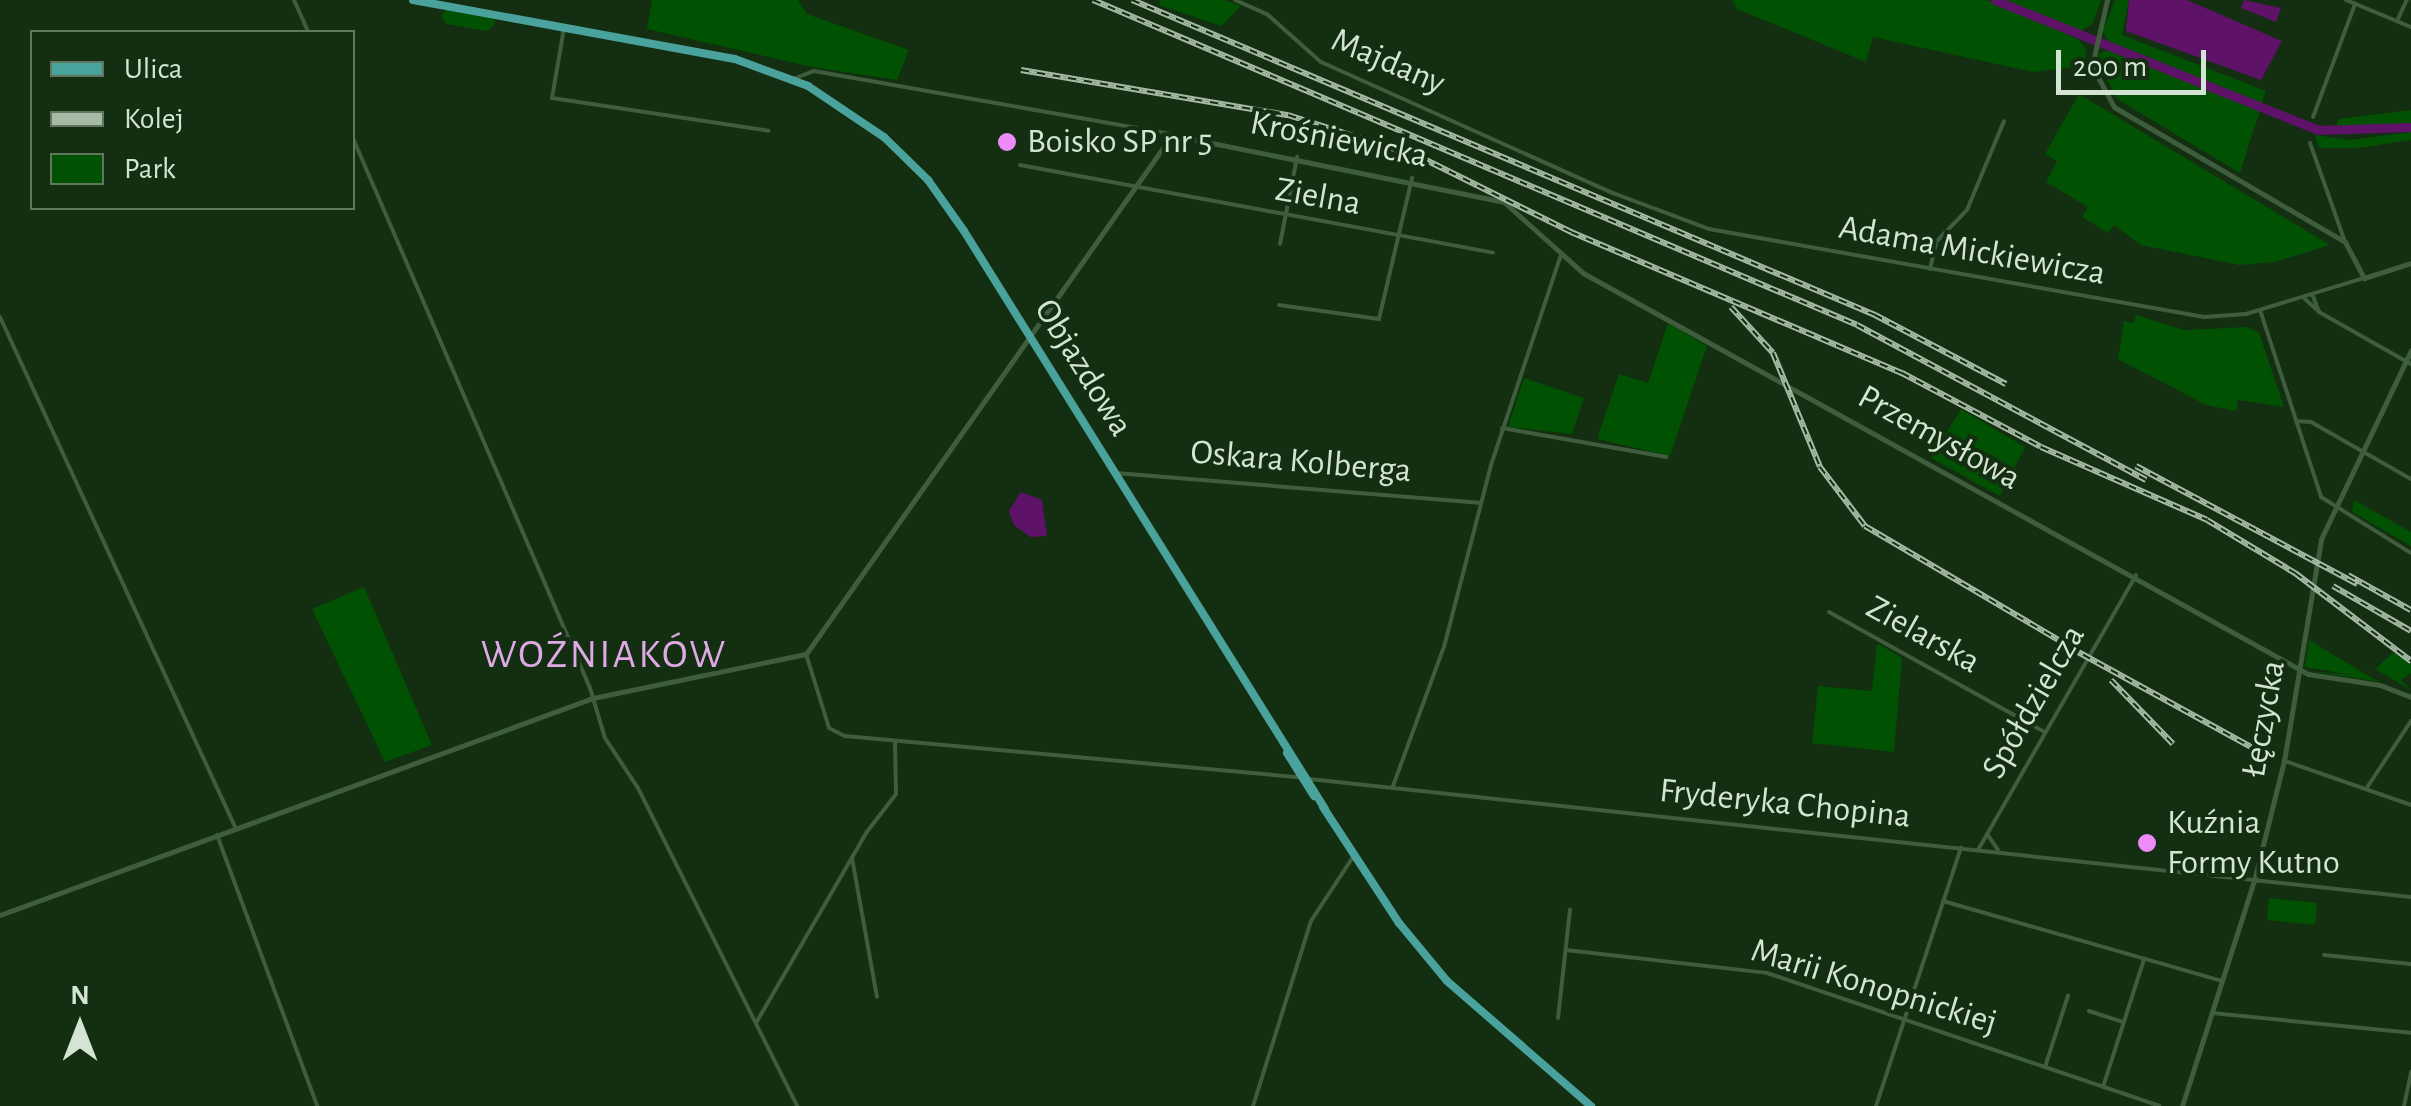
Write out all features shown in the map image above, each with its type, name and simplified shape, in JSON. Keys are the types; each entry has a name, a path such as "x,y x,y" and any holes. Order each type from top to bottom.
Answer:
{"main road":[{"name":"Objazdowa","path":"413,0 714,54 793,79 867,123 918,170 1031,336 1354,855 1454,989 1591,1106"}],"street":[{"path":"294,0 307,30"},
{"name":"Majdany","path":"1235,0 1268,15 1321,62 1532,156"},
{"path":"2107,0 2091,50 2094,82 2114,107 2345,242"},
{"path":"2346,0 2411,27"},
{"path":"2397,21 2407,0"},
{"path":"2312,117 2355,4"},
{"path":"564,27 552,98 769,132"},
{"name":"Krośniewicka","path":"793,79 814,71 1412,178 1504,202 1560,257"},
{"path":"1930,269 1936,242 1967,210 2004,122"},
{"path":"0,915 593,698 806,654 1172,135"},
{"path":"355,143 593,698 605,738 638,788 796,1106"},
{"path":"2310,143 2345,242 2364,278"},
{"name":"Adama Mickiewicza","path":"1532,156 1690,224 2204,317 2260,310 2411,263"},
{"path":"1280,244 1297,157"},
{"name":"Zielna","path":"1020,165 1493,253"},
{"path":"1278,305 1379,319 1412,178"},
{"path":"1392,786 1444,648 1502,428 1560,257"},
{"name":"Przemysłowa","path":"1560,257 2136,574 2294,666 2318,678 2380,685 2411,697"},
{"path":"2312,294 2319,312"},
{"path":"2303,296 2319,312 2411,364"},
{"path":"2260,310 2318,491 2335,509 2411,553"},
{"path":"0,317 236,829"},
{"name":"Łęczycka","path":"2182,1106 2254,881 2284,761 2328,513 2410,351"},
{"path":"2296,421 2310,422 2411,479"},
{"path":"1502,428 1666,457"},
{"name":"Oskara Kolberga","path":"1116,474 1482,504"},
{"name":"Spółdzielcza","path":"1978,850 2136,574"},
{"name":"Zielarska","path":"1828,612 2045,732"},
{"name":"Fryderyka Chopina","path":"806,654 829,728 845,736 1392,786 2411,897"},
{"path":"2368,786 2411,721"},
{"path":"756,1023 852,858 896,794 895,741"},
{"path":"2284,761 2368,786 2411,805"},
{"path":"1987,834 2001,852"},
{"path":"217,835 316,1106"},
{"path":"1876,1106 1962,848"},
{"path":"1253,1106 1311,921 1354,855"},
{"path":"852,858 876,997"},
{"path":"1944,901 2222,980"},
{"path":"1558,1018 1570,910"},
{"name":"Marii Konopnickiej","path":"1566,950 1767,973 2159,1106"},
{"path":"2324,955 2411,964"},
{"path":"2104,1087 2144,960"},
{"path":"2045,1066 2067,996"},
{"path":"2090,1011 2124,1022"},
{"path":"2212,1012 2411,1033"},
{"path":"2404,1106 2411,1072"}],"green space":[{"path":"652,0 798,0 807,14 909,50 897,80 812,67 647,29"},
{"path":"1161,0 1225,0 1241,6 1221,26 1159,5"},
{"path":"1732,0 1986,0 2078,39 2086,49 2084,66 2033,72 1873,37 1866,62 1737,9"},
{"path":"2003,0 2101,0 2093,23 2081,31"},
{"path":"2115,0 2129,0 2122,35 2266,91 2261,105 2108,41 2103,31"},
{"path":"446,10 495,19 494,25 487,31 446,24 441,16"},
{"path":"2107,50 2260,110 2240,173 2117,99 2099,64 2098,54"},
{"path":"2079,94 2330,245 2275,262 2239,265 2141,245 2114,225 2108,233 2082,217 2088,207 2046,182 2057,161 2045,154"},
{"path":"2411,110 2411,124 2336,130 2338,119"},
{"name":"Boisko SP nr 5","path":"1007,130 1019,142 1007,154 995,142"},
{"path":"2411,132 2411,140 2359,148 2319,148 2315,135 2349,140"},
{"path":"2136,315 2184,330 2247,327 2259,333 2284,407 2238,400 2236,411 2206,405 2118,359 2124,321 2134,323"},
{"path":"1668,323 1707,346 1670,456 1597,439 1619,374 1648,383"},
{"path":"1524,378 1584,398 1572,434 1508,427"},
{"path":"1961,409 2025,447 2000,496 1931,458"},
{"path":"2354,500 2411,532 2411,546 2352,512"},
{"path":"364,587 432,745 385,762 312,609"},
{"path":"2309,640 2381,682 2308,671 2353,675 2305,667"},
{"path":"1877,643 1902,658 1894,752 1812,743 1818,686 1872,691"},
{"path":"2394,652 2411,664 2411,673 2401,680 2411,690 2375,669"},
{"path":"2269,898 2317,903 2315,925 2267,920"}],"shaded area":[{"path":"2129,0 2187,0 2282,41 2261,80 2126,31"},
{"path":"2244,0 2281,8 2276,22 2241,8"},
{"path":"1021,492 1042,500 1047,536 1030,537 1014,525 1009,511"}],"waterway":[{"path":"1995,0 2318,130 2411,127"}],"railway":[{"path":"1093,0 1857,325 2146,480"},
{"path":"1132,0 1875,315 2006,384"},
{"path":"1021,70 1288,115 1420,157 1571,232 1902,373 2041,447 2207,520 2295,573 2411,661"},
{"path":"1731,307 1773,353 1820,467 1865,526 2079,652"},
{"path":"2136,466 2357,584"},
{"path":"2348,575 2411,610"},
{"path":"2333,586 2411,631"},
{"path":"2069,647 2262,753"},
{"path":"2111,680 2173,744"}],"place":[{"name":"Boisko SP nr 5","path":"1007,142"},
{"name":"Kuźnia Formy Kutno","path":"2147,843"}],"district":[{"name":"WOŹNIAKÓW","path":"604,655"}]}
